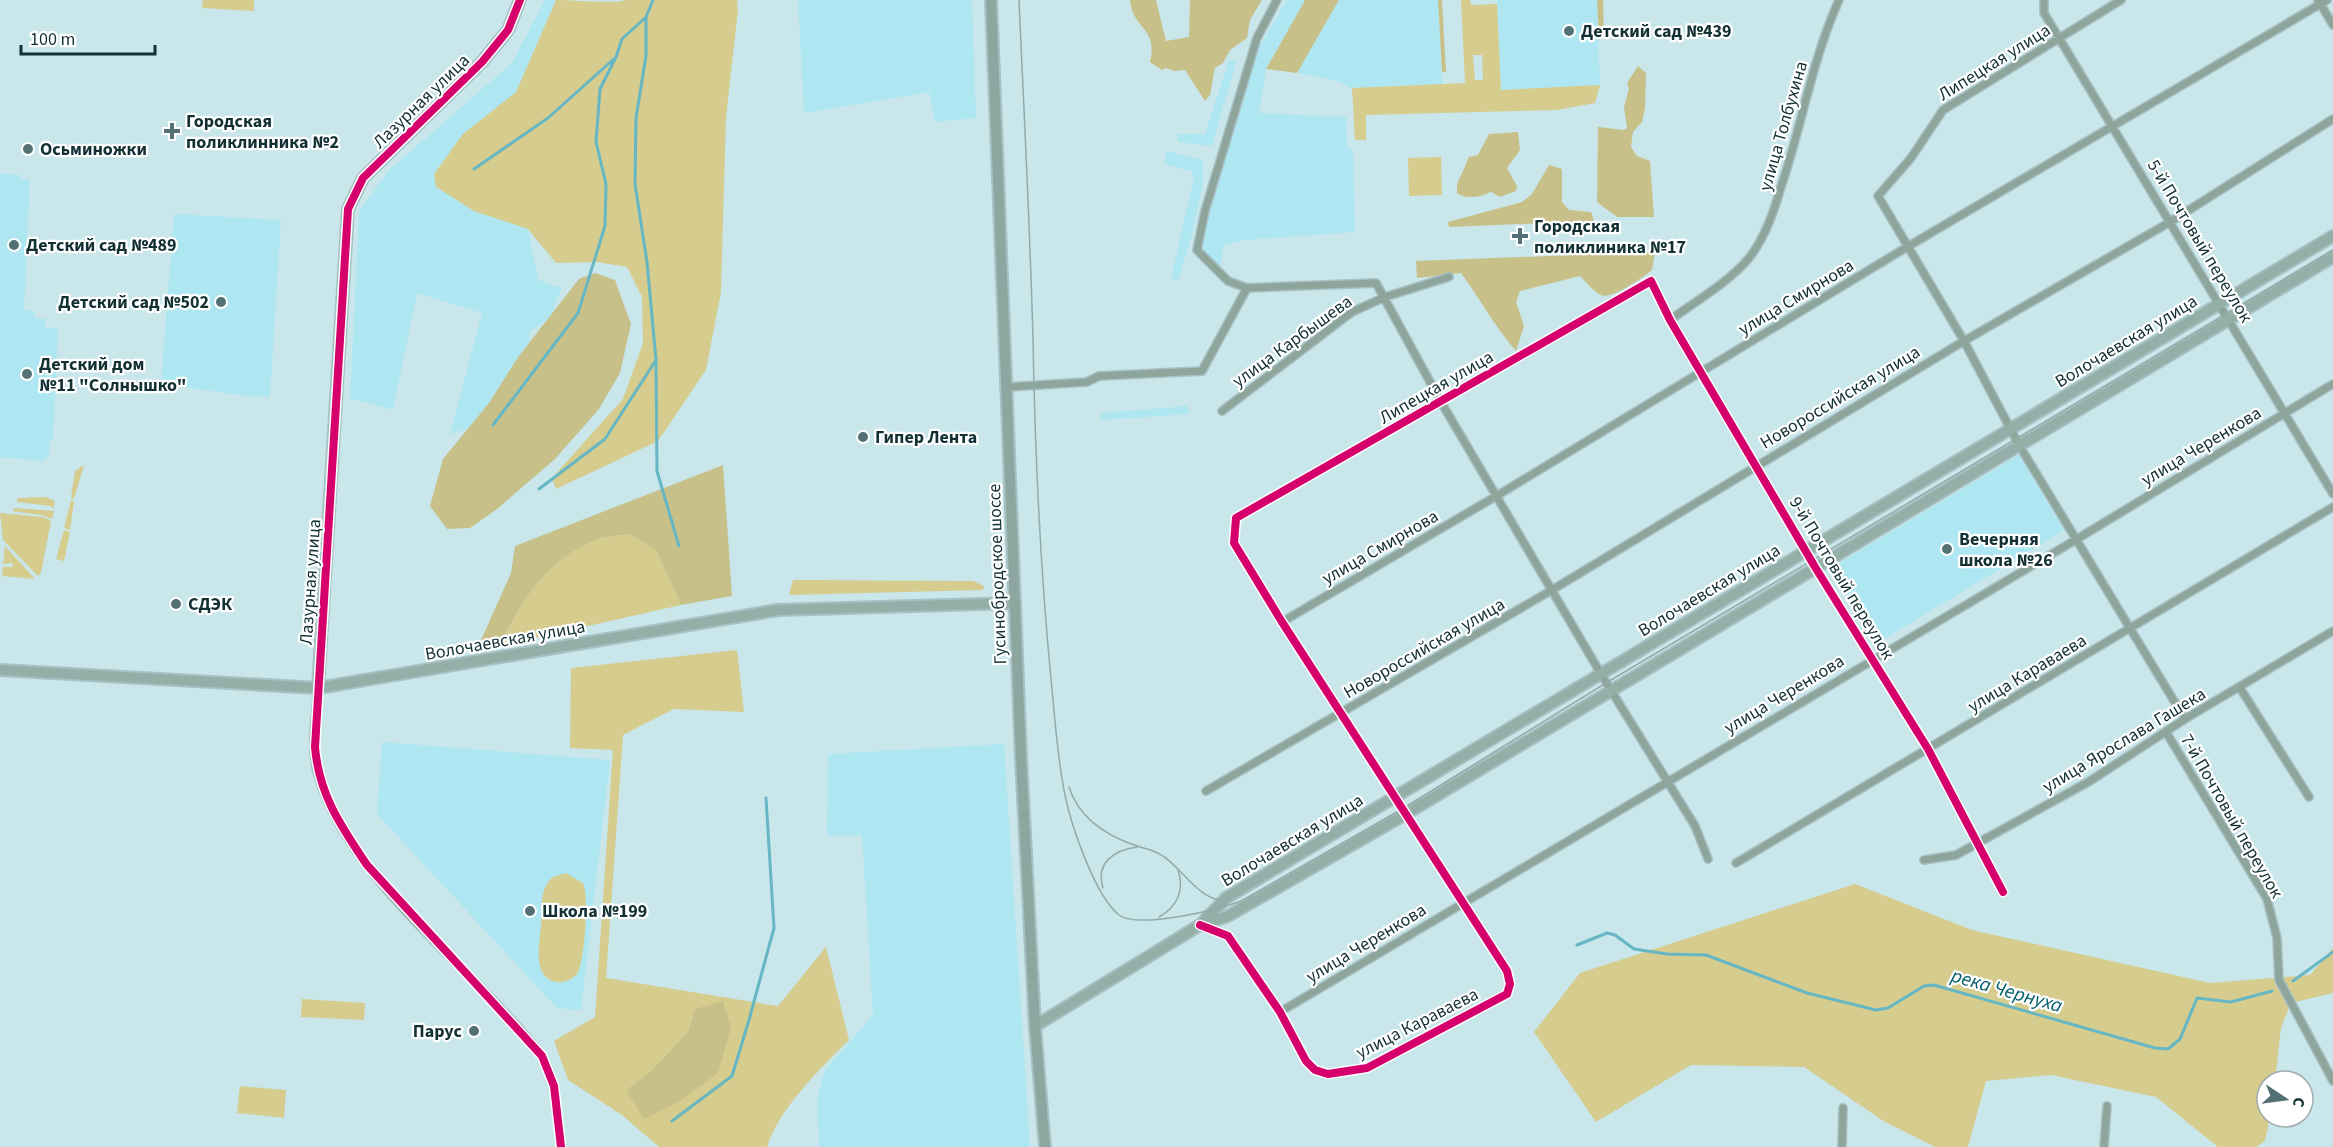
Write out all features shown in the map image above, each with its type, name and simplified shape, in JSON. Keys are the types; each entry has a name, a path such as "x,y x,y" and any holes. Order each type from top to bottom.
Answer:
{"main road":[{"name":"Лазурная улица","path":"318,688 348,209 363,178 482,62 508,30 520,0"},
{"name":"Гусинобродское шоссе","path":"992,0 1015,603 1035,1026 1045,1147"},
{"name":"Волочаевская улица","path":"1200,925 1226,898 2333,236"},
{"name":"Волочаевская улица","path":"1035,1026 1200,925 1228,916 1406,814 2333,257"},
{"name":"Волочаевская улица","path":"0,670 318,688 778,610 1015,603"}],"street":[{"path":"1277,0 1257,38 1205,211 1197,250 1228,281 1247,288 1376,283 1441,402 1498,495 1610,690 1695,826 1708,859"},
{"name":"улица Толбухина","path":"1670,320 1728,278 1749,257 1763,234 1776,204 1791,158 1823,35 1839,0"},
{"name":"Липецкая улица","path":"1907,247 1878,196 1916,151 1942,110 2121,0"},
{"name":"улица Смирнова","path":"1282,622 1498,495 1907,247 2113,127 2319,2 2327,0"},
{"name":"5-й Почтовый переулок","path":"2043,2 2044,13 2333,494"},
{"path":"2319,2 2333,25"},
{"name":"Новороссийская улица","path":"1206,791 1552,590 1964,341 2170,222 2333,119"},
{"path":"1907,247 1964,341 2019,444 2185,719"},
{"name":"улица Карбышева","path":"1222,411 1352,312 1385,297 1449,277"},
{"name":"Липецкая улица","path":"1282,622 1234,543 1236,518 1651,281"},
{"name":"9-й Почтовый переулок","path":"1651,281 1670,320 1702,371 1806,552 1928,749 1979,842 2003,892"},
{"path":"1008,387 1088,382 1099,376 1202,371 1247,288"},
{"name":"улица Черенкова","path":"1280,1012 2077,539 2333,384"},
{"name":"улица Караваева","path":"1736,863 2333,507"},
{"path":"1282,622 1464,903"},
{"name":"улица Ярослава Гашека","path":"1924,860 1956,855 2090,781 2185,719 2333,631"},
{"name":"Лазурная улица","path":"318,688 315,747 317,773 336,816 367,865 542,1056 554,1086 561,1147"},
{"path":"2240,688 2309,797"},
{"name":"7-й Почтовый переулок","path":"2166,732 2266,899 2277,938 2279,980 2333,1081"},
{"name":"улица Караваева","path":"1280,1012 1306,1061 1315,1070 1328,1074 1367,1068 1401,1053 1453,1021 1500,999 1507,994 1510,984 1507,971 1464,903"},
{"path":"1200,925 1228,936 1280,1012"},
{"path":"2104,1147 2107,1106"},
{"path":"1842,1147 1843,1108"}],"shaded area":[{"path":"203,0 254,0 254,11 202,8"},
{"path":"545,0 556,0 516,92 463,134 474,211 528,229 538,280 561,288 551,317 530,331 529,344 489,403 467,429 450,434 482,313 417,293 393,410 350,398 359,212 388,171 512,63"},
{"path":"556,0 604,2 737,0 738,10 726,117 721,292 706,370 658,441 556,489 552,478 623,399 643,343 642,297 627,267 597,262 556,263 528,229 474,211 436,187 434,174 463,134 516,92"},
{"path":"798,0 972,0 976,118 935,122 929,92 804,113"},
{"path":"1130,0 1156,0 1166,41 1189,37 1190,0 1262,0 1250,20 1247,38 1230,50 1223,63 1215,68 1210,95 1205,101 1185,70 1174,71 1166,68 1162,70 1150,62 1151,41 1136,18"},
{"path":"1287,0 1305,0 1266,69 1259,113 1346,117 1347,146 1353,151 1355,232 1244,240 1224,246 1220,268 1201,250 1209,213 1255,54"},
{"path":"1305,0 1339,0 1297,73 1266,69"},
{"path":"1339,0 1438,0 1442,84 1352,88 1335,80 1297,73"},
{"path":"1438,0 1442,0 1446,72 1442,72"},
{"path":"1461,0 1470,0 1471,5 1497,4 1501,90 1600,85 1595,103 1557,110 1366,115 1366,140 1355,140 1352,88 1465,83","holes":["1473,55 1482,55 1483,80 1475,80"]},
{"path":"1497,0 1597,0 1600,85 1501,90"},
{"path":"1597,0 1603,0 1604,37 1599,37"},
{"path":"1229,60 1236,62 1212,146 1178,142 1178,134 1205,134"},
{"path":"1638,66 1646,73 1645,108 1642,122 1633,132 1631,147 1637,156 1650,161 1654,217 1617,217 1597,202 1598,127 1624,130 1627,128 1624,107 1629,88 1627,83"},
{"path":"1518,132 1520,150 1507,168 1517,186 1516,191 1500,197 1491,192 1474,197 1457,193 1457,184 1469,157 1478,155 1489,134"},
{"path":"1166,151 1203,160 1203,183 1191,238 1178,280 1171,278 1193,182 1193,172 1165,164"},
{"path":"1441,157 1442,195 1409,196 1408,158"},
{"path":"1549,165 1562,169 1562,202 1569,210 1591,212 1594,221 1449,227 1448,222 1522,202 1532,194"},
{"path":"0,173 20,175 22,179 30,180 24,310 35,312 35,318 46,319 45,328 58,329 53,439 50,440 49,455 43,461 0,457"},
{"name":"Детский сад №502","path":"174,214 281,220 270,397 161,384"},
{"path":"1655,252 1652,270 1627,287 1606,296 1598,294 1580,276 1520,291 1516,302 1524,326 1516,351 1461,273 1417,278 1416,261"},
{"path":"595,273 615,280 631,324 620,373 599,409 555,459 497,509 470,528 447,529 430,506 443,459 489,403 518,357 579,279"},
{"path":"1188,406 1189,414 1101,420 1101,413"},
{"name":"Вечерняя школа №26","path":"2019,455 2064,530 1876,644 1831,568"},
{"path":"84,465 74,499 71,498 75,471"},
{"path":"723,465 732,596 681,605 656,550 630,534 602,538 575,550 547,572 526,598 499,646 477,649 511,573 515,546"},
{"path":"45,497 55,501 53,509 51,506 17,502 18,498"},
{"path":"71,500 74,501 70,530 64,528"},
{"path":"15,508 54,511 52,519 12,511"},
{"path":"0,513 43,517 51,521 41,573 38,576 3,540"},
{"path":"64,530 70,532 64,561 56,559"},
{"path":"630,534 656,550 681,605 499,646 526,598 536,584 560,560 597,539"},
{"path":"5,546 35,579 2,576 3,567 12,567 13,563 3,564"},
{"path":"793,580 973,581 984,586 983,590 789,595"},
{"path":"737,650 744,712 674,709 623,735 606,978 778,1006 826,947 849,1040 813,1076 791,1104 773,1132 767,1147 659,1147 622,1115 568,1080 554,1041 595,1017 613,750 570,748 571,668","holes":["695,1009 680,1101 626,1090 650,1072 688,1032"]},
{"name":"Школа №199","path":"382,742 610,760 581,1010 557,1008 377,814"},
{"path":"1004,744 1030,1147 819,1147 817,1098 825,1070 873,1015 862,835 827,836 828,754"},
{"path":"566,873 583,883 585,890 584,944 577,974 567,981 556,982 548,979 540,966 542,899 545,887 553,877"},
{"path":"1855,884 1972,930 2210,983 2310,975 2333,948 2333,993 2291,1003 2281,1028 2276,1069 2255,1069 2255,1129 2268,1129 2265,1141 2256,1147 2218,1147 2156,1097 2051,1075 1986,1081 1968,1147 1935,1147 1885,1122 1804,1067 1691,1065 1596,1122 1534,1032 1580,973"},
{"path":"302,999 365,1003 364,1020 301,1017"},
{"path":"723,1001 731,1027 718,1073 680,1101 644,1119 626,1090 650,1072 688,1032 695,1009"},
{"path":"240,1086 286,1090 284,1118 237,1113"}],"waterway":[{"path":"474,169 548,118 616,57 622,39 646,17 653,0"},
{"path":"539,489 605,439 656,360 647,262 635,184 636,118 646,56 646,17"},
{"path":"493,425 578,313 605,226 606,184 596,142 600,89 616,57"},
{"path":"656,362 657,471 679,546"},
{"path":"672,1121 732,1076 749,1020 774,928 766,798"},
{"name":"река Чернуха","path":"1577,945 1607,933 1615,935 1634,949 1667,954 1706,955 1807,993 1876,1010 1888,1008 1924,986 1934,985 2155,1048 2168,1049 2180,1039 2197,998 2231,1002 2272,991"},
{"name":"река Чернуха","path":"2293,981 2333,952"}],"tram line":[{"path":"1019,0 1039,510 1047,637 1058,752 1068,808 1085,859 1110,906 1119,915 1129,919 1161,919 1180,916 1217,909 1243,900 1402,809 1606,683 2333,250"},
{"path":"1069,787 1080,808 1096,825 1126,842 1160,854 1203,893 1212,898 1222,901 1232,900"},
{"path":"1103,888 1101,879 1104,864 1114,854 1137,847"},
{"path":"1159,917 1171,908 1178,897 1181,884 1178,870"}],"cycle path":[{"path":"520,0 508,30 482,62 363,178 348,209 315,747 317,764 326,795 340,823 367,865 542,1056 554,1086 561,1147"},
{"path":"1200,925 1228,936 1280,1012 1306,1061 1315,1070 1328,1074 1367,1068 1507,994 1510,984 1507,971 1282,622 1234,543 1236,518 1651,281 1670,320 1815,567 1928,749 2003,892"}],"place":[{"name":"Детский сад №439","path":"1569,31"},
{"name":"Городская поликлинника №2","path":"172,131"},
{"name":"Осьминожки","path":"28,149"},
{"name":"Городская поликлиника №17","path":"1520,236"},
{"name":"Детский сад №489","path":"14,245"},
{"name":"Детский сад №502","path":"221,302"},
{"name":"Детский дом №11 \"Солнышко\"","path":"27,374"},
{"name":"Гипер Лента","path":"863,437"},
{"name":"Вечерняя школа №26","path":"1947,549"},
{"name":"СДЭК","path":"176,604"},
{"name":"Школа №199","path":"530,911"},
{"name":"Парус","path":"474,1031"}]}
